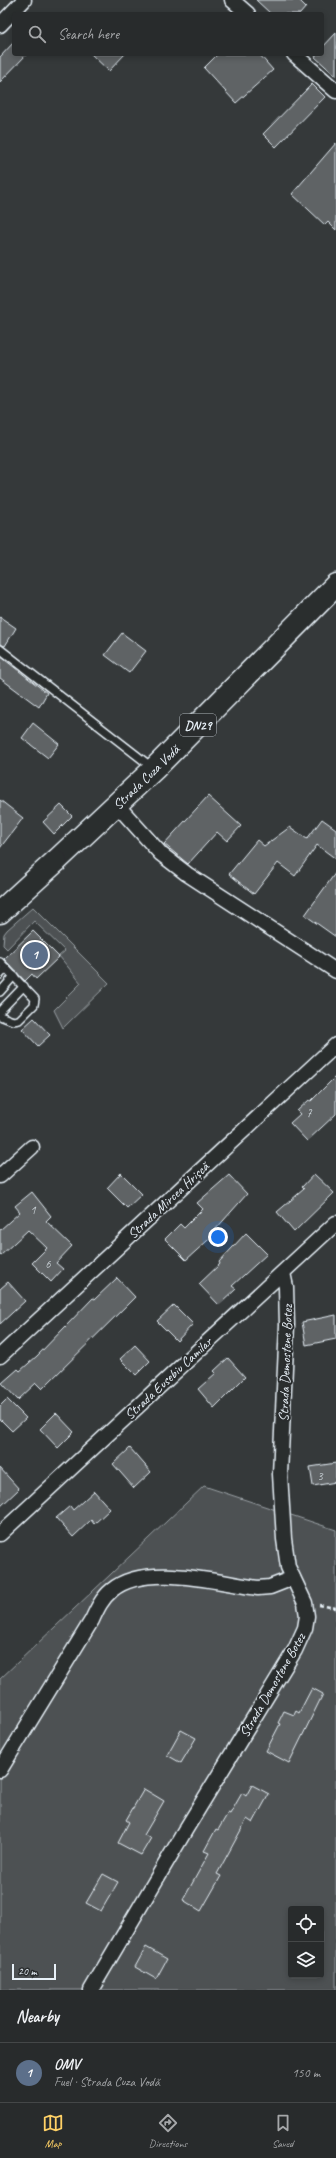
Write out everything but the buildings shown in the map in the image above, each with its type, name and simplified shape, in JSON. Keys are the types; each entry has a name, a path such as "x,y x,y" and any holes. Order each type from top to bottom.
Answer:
{"main road":[{"name":"Strada Cuza Vodă","path":"0,912 117,806 336,585"}],"street":[{"path":"12,12 24,0"},
{"path":"232,0 246,12"},
{"path":"0,25 12,12"},
{"path":"296,56 336,91"},
{"path":"117,806 161,854 187,874 336,971"},
{"name":"Strada Mircea Hrișcă","path":"0,1356 336,1045"},
{"path":"0,1176 32,1147"},
{"name":"Strada Eusebiu Camilar","path":"0,1534 336,1223"},
{"name":"Strada Demostene Botez","path":"92,1990 295,1650 305,1628 307,1616 305,1603 288,1567 284,1539 280,1474 287,1325 286,1287 282,1273"},
{"path":"0,1770 92,1620 99,1605 113,1589 135,1580 152,1576 175,1575 258,1588 270,1587 293,1578"}],"lane":[{"path":"0,649 154,769"},
{"path":"0,962 33,996 34,1005 19,1020 13,1021 0,1016"},
{"path":"0,975 6,968"},
{"path":"0,992 14,976"},
{"path":"0,1011 24,986"}],"shaded area":[{"path":"33,907 109,983 63,1028 54,1010 81,983 59,956 65,951 34,921 7,949 3,945 4,934 7,930"},
{"path":"204,1486 336,1530 336,1990 0,1990 0,1679"}],"place":[{"name":"OMV","path":"35,955"}]}
